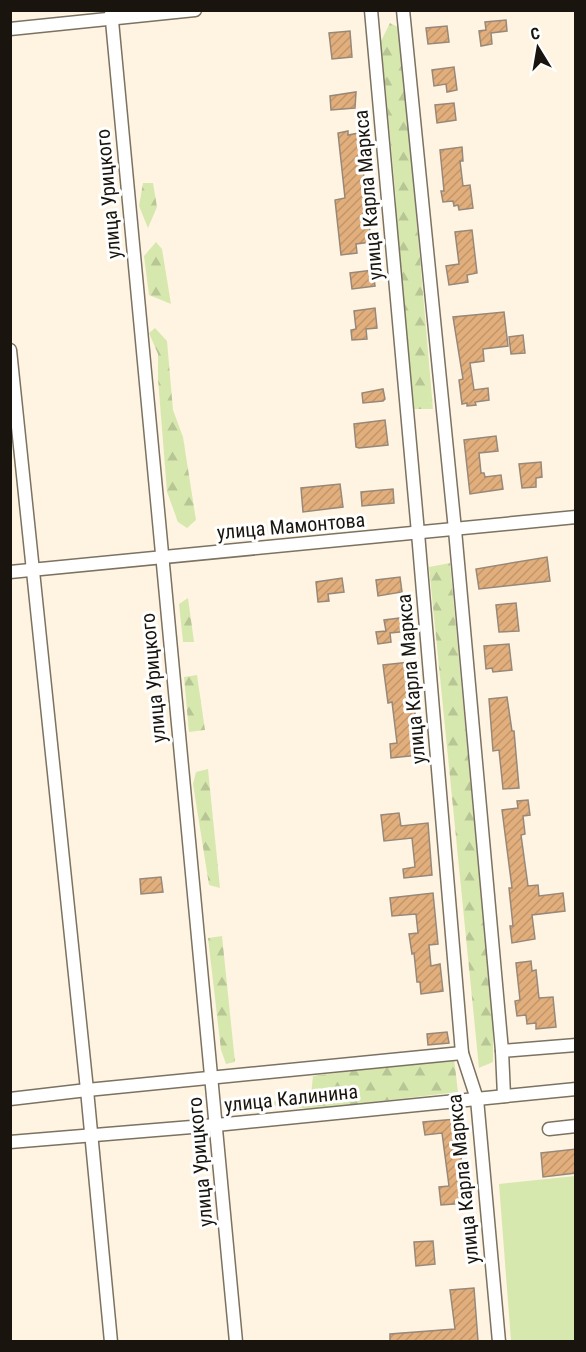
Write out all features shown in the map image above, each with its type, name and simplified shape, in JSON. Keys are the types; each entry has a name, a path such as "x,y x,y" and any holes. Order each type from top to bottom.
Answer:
{"street":[{"path":"10,29 111,15 195,10"},
{"name":"улица Карла Маркса","path":"371,10 462,1053 477,1098 499,1341"},
{"path":"403,10 455,530 502,1051 504,1096"},
{"name":"улица Урицкого","path":"111,15 236,1341"},
{"path":"10,350 111,1341"},
{"name":"улица Мамонтова","path":"10,572 576,517"},
{"path":"502,1051 576,1045"},
{"path":"10,1099 87,1089 462,1053"},
{"name":"улица Калинина","path":"10,1142 216,1125 576,1089"},
{"path":"549,1129 576,1126"}],"green space":[{"path":"390,23 400,28 433,409 414,409 396,264 396,200 381,41"},
{"path":"143,183 153,183 157,207 148,228 139,206"},
{"path":"156,242 162,249 171,304 149,295 144,256"},
{"path":"155,328 167,341 173,410 183,437 196,520 187,528 178,522 167,492 158,354 149,333"},
{"path":"450,563 493,1025 493,1062 479,1068 429,567"},
{"path":"188,598 194,642 183,642 179,604"},
{"path":"197,675 205,730 189,732 184,677"},
{"path":"208,769 220,888 209,885 193,784 196,772"},
{"path":"222,936 235,1062 226,1064 221,1050 208,938"},
{"path":"454,1058 458,1092 315,1109 258,1104 311,1095 313,1076"},
{"path":"575,1176 575,1341 511,1341 499,1184"}],"building":[{"path":"506,20 507,31 491,33 492,44 481,46 479,31 486,30 485,22"},
{"path":"447,26 449,42 428,44 426,28"},
{"path":"350,31 352,57 332,59 329,33"},
{"path":"454,67 457,90 447,92 446,84 434,86 432,70"},
{"path":"356,92 355,108 331,110 330,96"},
{"path":"454,103 456,120 437,123 435,105"},
{"path":"348,131 348,135 359,133 371,242 356,244 357,253 341,255 335,200 345,198 338,133"},
{"path":"462,147 463,161 460,161 463,186 470,185 473,208 459,210 458,205 454,206 453,201 443,202 440,150"},
{"path":"472,230 477,273 467,275 468,282 449,285 446,266 459,264 455,232"},
{"path":"373,270 375,286 352,289 350,273"},
{"path":"375,308 377,328 366,329 367,339 352,340 351,330 356,329 354,311"},
{"path":"504,312 508,346 483,349 484,361 470,363 474,390 488,388 489,400 475,402 476,405 462,404 459,380 463,379 453,317"},
{"path":"523,335 525,353 511,354 509,337"},
{"path":"383,389 385,399 383,401 363,403 362,393"},
{"path":"385,420 388,445 356,447 354,424"},
{"path":"496,436 498,451 479,453 481,473 484,473 485,477 501,475 503,489 470,494 464,440"},
{"path":"541,462 542,477 536,478 536,487 522,488 519,464"},
{"path":"340,484 343,507 303,512 301,488"},
{"path":"393,489 394,503 362,506 361,492"},
{"path":"547,557 550,581 479,589 476,569"},
{"path":"400,577 402,592 378,596 376,580"},
{"path":"342,578 344,592 328,594 329,601 318,602 316,582"},
{"path":"516,603 519,631 499,632 496,605"},
{"path":"407,617 409,631 390,633 391,642 378,644 376,632 386,631 384,620"},
{"path":"509,644 512,670 493,672 492,668 486,669 484,646"},
{"path":"410,662 419,755 391,758 390,744 397,743 392,702 388,703 383,665"},
{"path":"507,697 512,731 514,731 519,788 503,789 499,750 493,751 489,699"},
{"path":"528,800 530,815 523,816 525,834 521,835 528,886 538,885 539,896 563,893 565,911 532,915 535,939 512,943 510,926 513,926 509,888 512,888 502,810 518,808 517,801"},
{"path":"399,813 401,826 428,823 432,875 404,878 403,869 415,867 412,838 384,841 381,815"},
{"path":"161,877 163,892 141,894 140,879"},
{"path":"433,893 438,944 429,945 431,966 440,964 443,991 421,994 409,934 418,933 416,914 392,916 390,898"},
{"path":"531,961 532,971 536,970 539,998 553,997 556,1027 536,1029 536,1023 527,1024 526,1015 517,1016 515,1001 520,1000 516,963"},
{"path":"447,1032 449,1043 428,1045 427,1034"},
{"path":"456,1119 467,1203 441,1205 439,1187 449,1186 442,1133 425,1135 423,1122"},
{"path":"576,1149 576,1173 543,1177 541,1153"},
{"path":"433,1241 435,1264 416,1266 414,1242"},
{"path":"474,1288 478,1341 390,1341 390,1334 455,1329 450,1290"}]}
